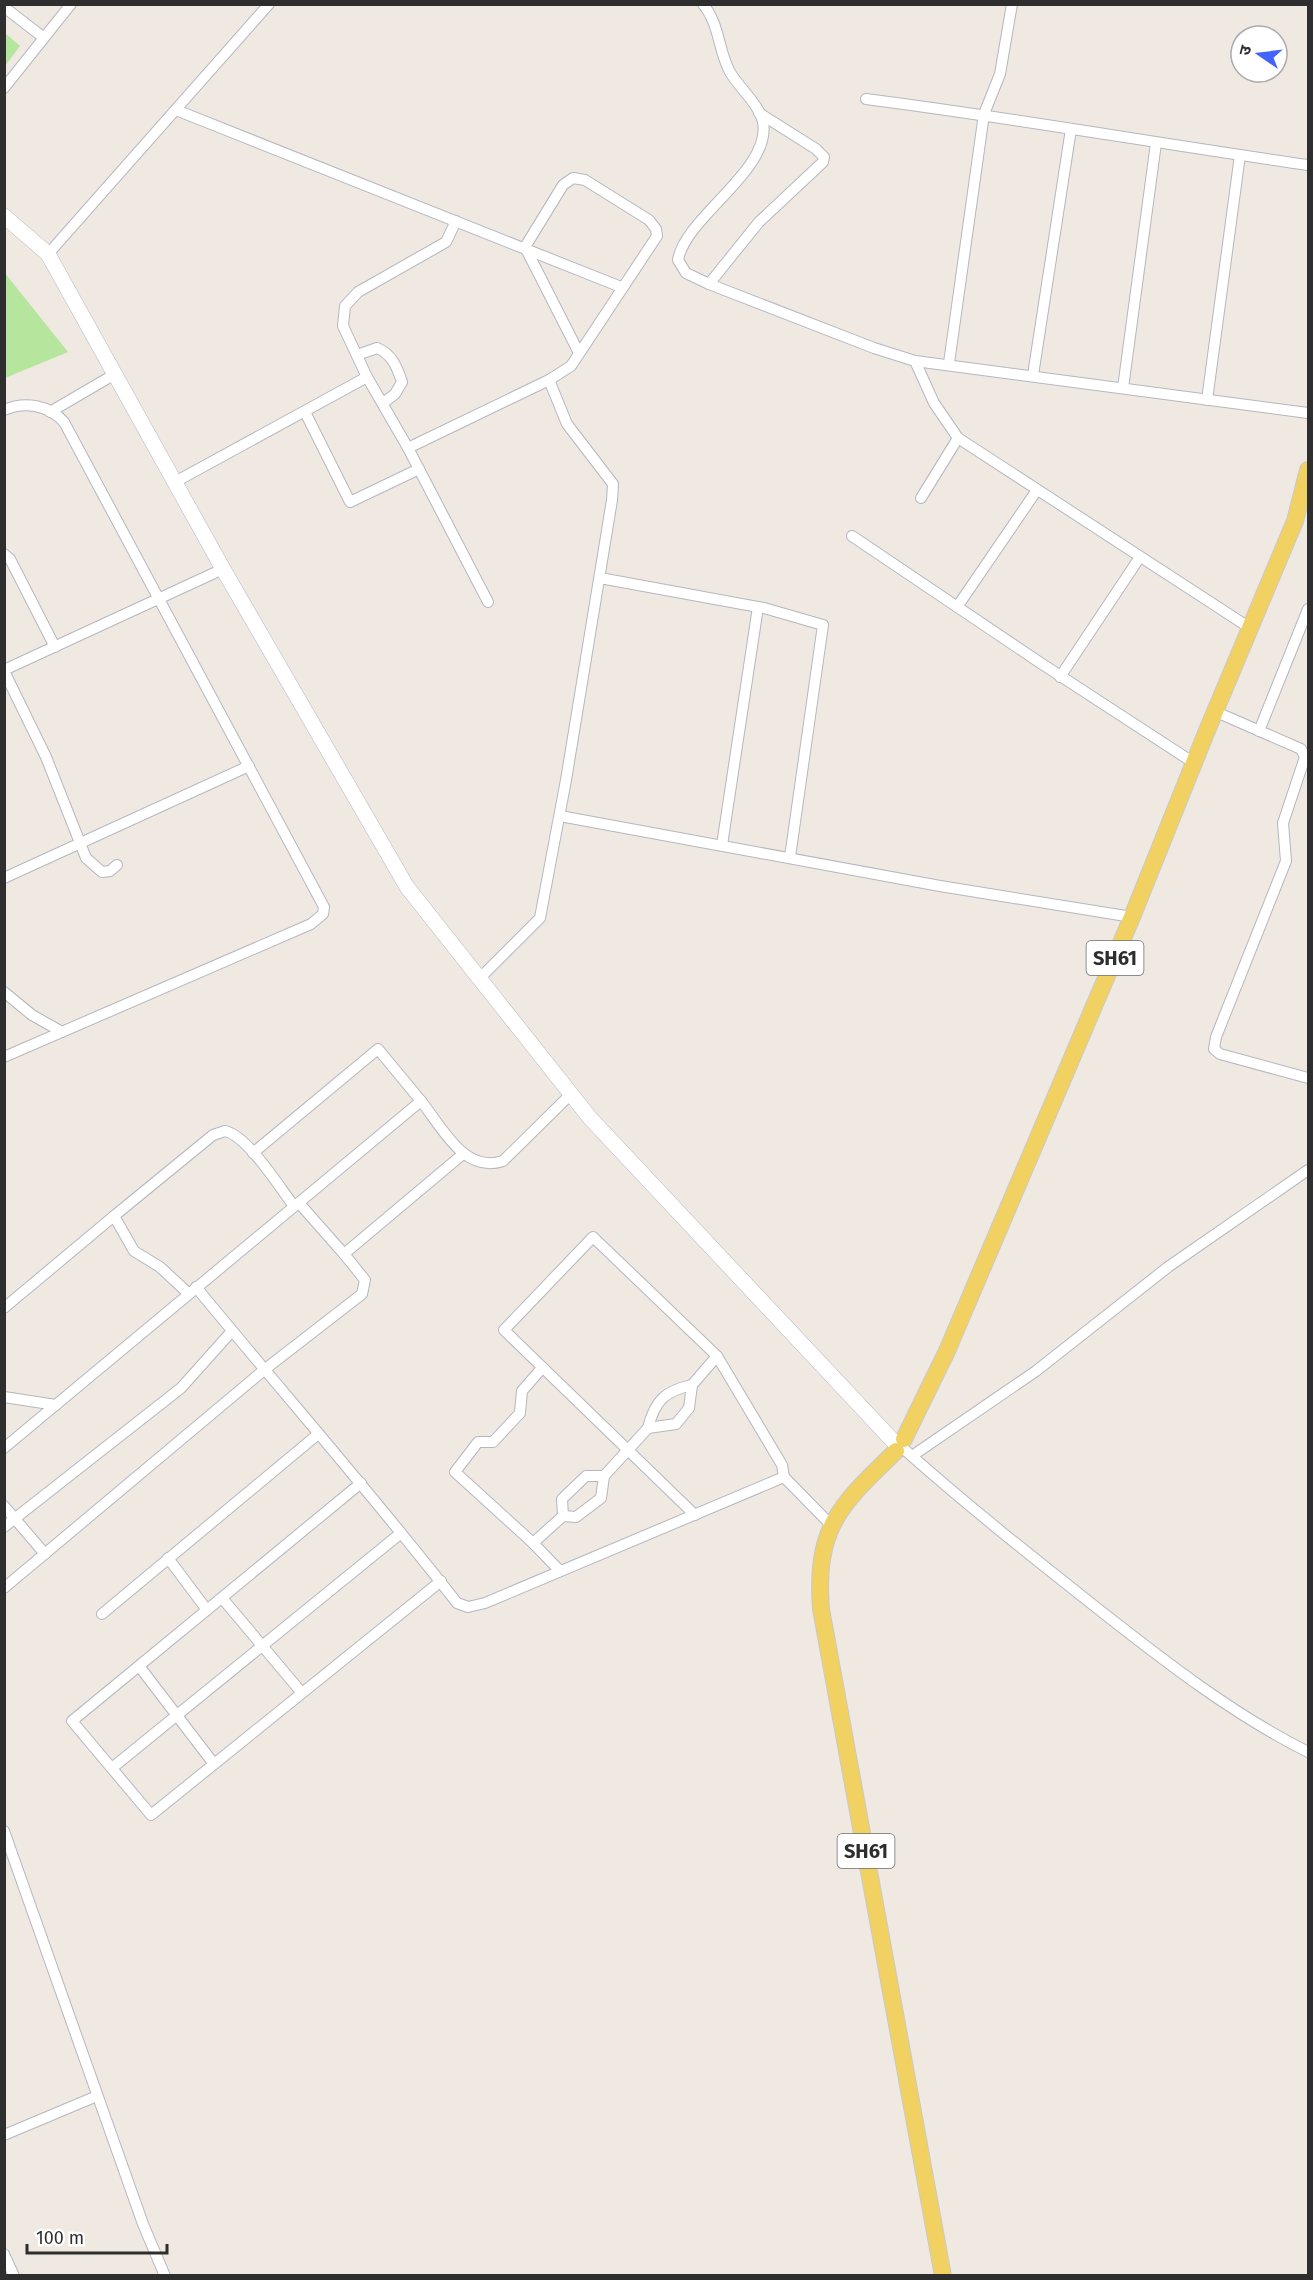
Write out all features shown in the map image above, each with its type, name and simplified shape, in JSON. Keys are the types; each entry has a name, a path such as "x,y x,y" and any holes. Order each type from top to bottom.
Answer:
{"main road":[{"name":"SH61","path":"943,2276 821,1609 819,1575 822,1551 830,1524 849,1498 902,1448 947,1351 1132,917 1295,521 1308,470"}],"street":[{"path":"4,88 71,4"},
{"path":"48,254 269,4"},
{"path":"703,4 714,21 726,64 759,113 763,128 761,141 749,166 679,252 680,267 709,284 874,348 915,361 949,363 1308,413"},
{"path":"949,363 984,114 1000,74 1012,4"},
{"path":"4,7 44,38"},
{"path":"866,99 984,114 1156,143 1308,165"},
{"path":"176,110 621,287"},
{"path":"709,284 759,222 824,162 820,153 759,113"},
{"path":"1033,375 1071,129"},
{"path":"1123,388 1156,143"},
{"path":"1207,400 1240,155"},
{"path":"408,448 549,380 571,366 621,287 654,242 656,229 649,220 579,178 568,180 563,185 525,247"},
{"path":"4,216 48,254 223,569 407,887 590,1118 902,1448 980,1516 1140,1642 1228,1706 1308,1752"},
{"path":"456,221 446,242 357,292 345,306 343,326 367,377 419,468 488,602"},
{"path":"525,247 579,353"},
{"path":"357,355 377,348 388,353 399,371 402,382 395,394 382,404"},
{"path":"915,361 934,404 958,438 1250,628"},
{"path":"50,412 115,374"},
{"path":"175,482 367,377"},
{"path":"480,978 540,918 560,816 600,578 613,484 567,424 549,380"},
{"path":"4,410 17,404 29,404 50,412 64,422 324,907 323,914 311,924 4,1057"},
{"path":"305,412 350,502 419,468"},
{"path":"921,498 958,438"},
{"path":"957,607 1037,490"},
{"path":"852,536 1060,677 1194,763"},
{"path":"4,554 10,559 55,647"},
{"path":"1060,677 1140,557"},
{"path":"117,865 106,872 99,870 89,862 46,757 4,671 223,569"},
{"path":"600,578 758,607 823,625 790,857"},
{"path":"722,845 758,607"},
{"path":"1259,731 1304,631 1308,609"},
{"path":"1215,711 1301,749 1305,757 1283,823 1286,861 1216,1037 1214,1049 1220,1054 1308,1078"},
{"path":"4,878 249,765"},
{"path":"560,816 940,886 1132,917"},
{"path":"4,992 32,1015 62,1032"},
{"path":"253,1153 378,1049 463,1154 482,1164 503,1161 571,1094"},
{"path":"4,1448 421,1101"},
{"path":"4,1308 219,1132 231,1132 253,1153 365,1280 362,1294 264,1370 4,1588"},
{"path":"344,1254 463,1154"},
{"path":"902,1448 1036,1371 1168,1267 1308,1170"},
{"path":"114,1216 134,1251 192,1290 232,1331 317,1435 361,1483 457,1603 468,1607 784,1477"},
{"path":"694,1515 504,1330 593,1237 717,1356 782,1465 784,1477 830,1524"},
{"path":"4,1527 181,1388 232,1331"},
{"path":"648,1428 676,1424 689,1408 693,1385 717,1356"},
{"path":"542,1368 522,1391 520,1413 493,1442 478,1442 455,1472 533,1543 560,1571"},
{"path":"533,1543 563,1516 576,1517 601,1498 604,1476 648,1428 652,1409 670,1390 693,1385"},
{"path":"4,1397 56,1405"},
{"path":"102,1614 317,1435"},
{"path":"563,1516 562,1499 586,1476 604,1476"},
{"path":"361,1483 72,1720 151,1815 441,1581"},
{"path":"4,1506 45,1554"},
{"path":"112,1768 401,1533"},
{"path":"168,1558 207,1610"},
{"path":"222,1598 264,1645 302,1693"},
{"path":"139,1666 214,1764"},
{"path":"4,1831 143,2224 165,2276"},
{"path":"4,2135 97,2096"},
{"path":"4,2254 11,2275"}],"green space":[{"path":"5,33 20,46 5,66"},
{"path":"4,272 68,352 5,378 4,378"}]}
